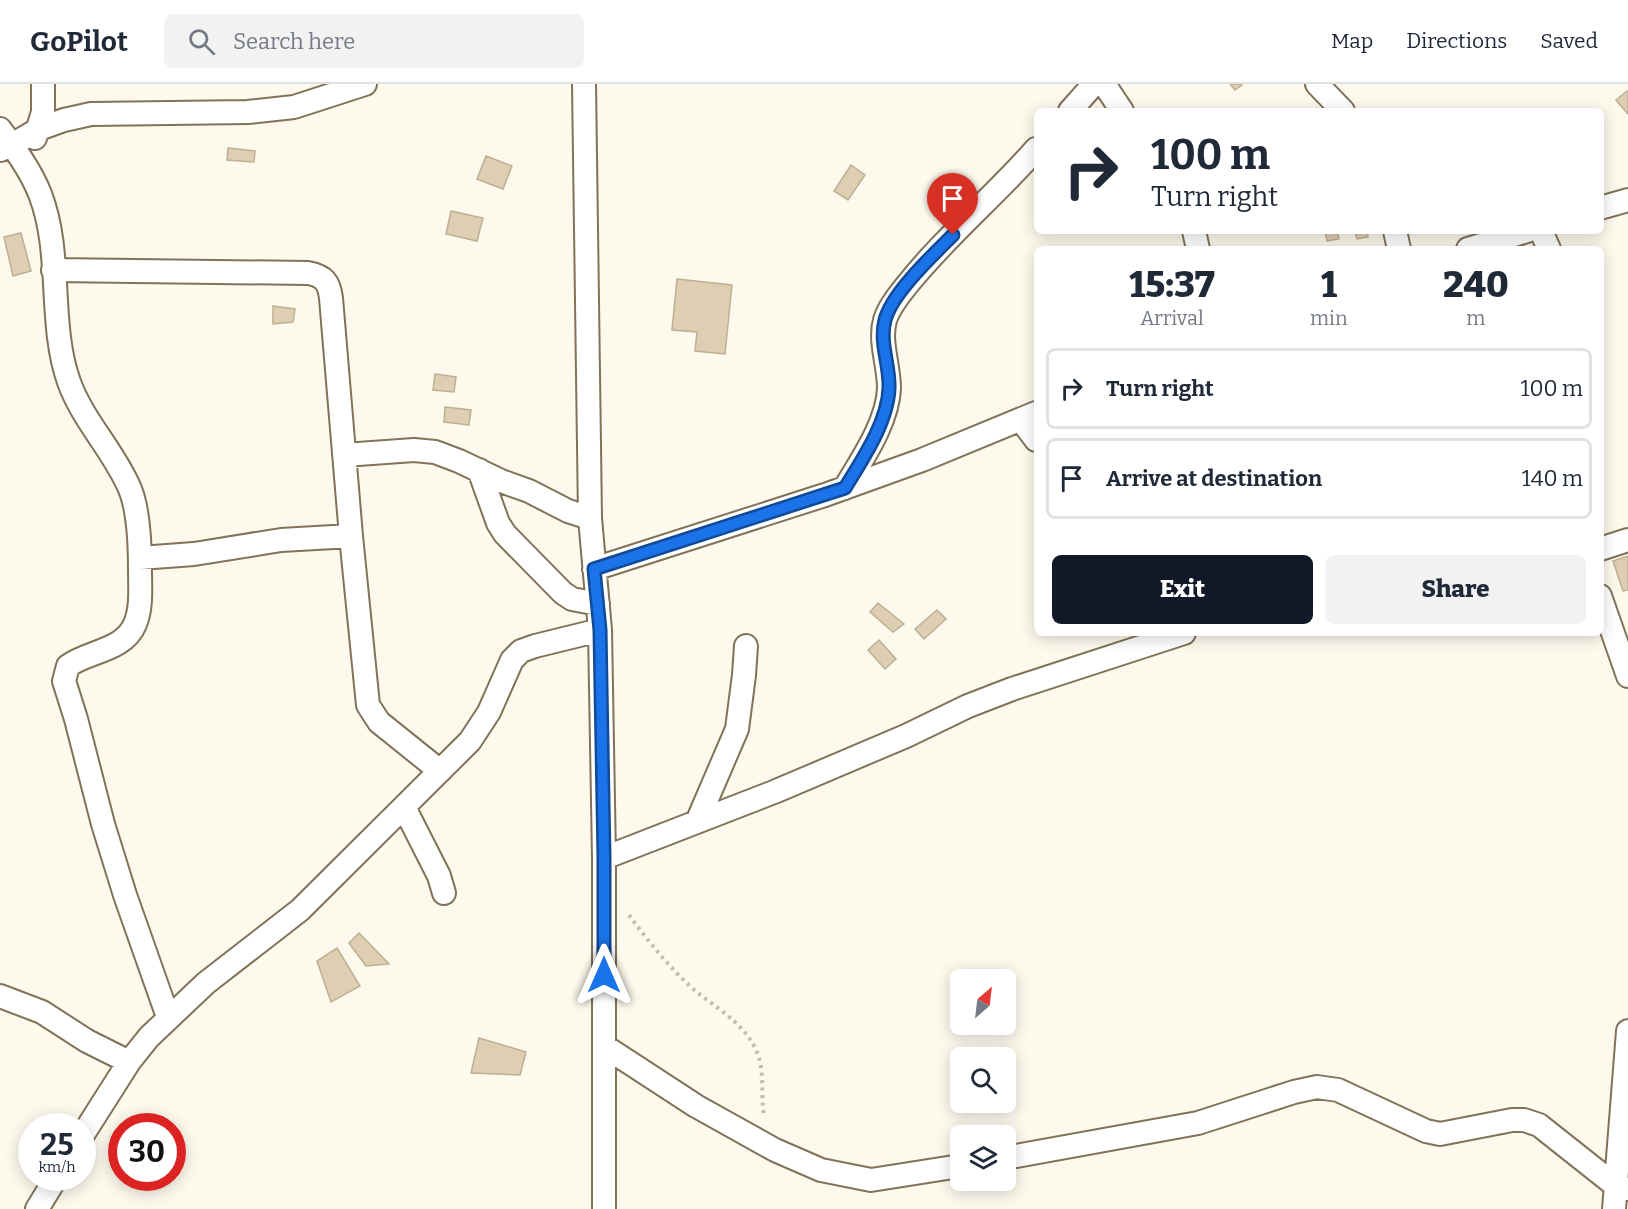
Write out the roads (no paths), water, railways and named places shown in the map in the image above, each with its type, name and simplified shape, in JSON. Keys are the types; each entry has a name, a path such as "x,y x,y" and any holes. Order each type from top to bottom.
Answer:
{"street":[{"path":"39,129 43,112 43,84"},
{"path":"168,1017 125,896 64,681 68,666 76,660 92,656 118,642 131,632 136,622 140,588 138,527 131,492 121,471 89,422 69,383 60,345 47,225 40,195 9,147 39,129 64,120 92,114 248,112 294,107 364,84"},
{"path":"584,84 590,518 600,630 604,858 604,1209"},
{"path":"1073,108 1094,84"},
{"path":"1104,84 1120,108"},
{"path":"1317,84 1340,108"},
{"path":"845,488 869,447 884,414 889,390 884,329 886,318 895,301 922,266 1034,151"},
{"path":"1604,207 1628,200"},
{"path":"1478,246 1517,234"},
{"path":"53,270 308,273 319,275 325,280 329,288 368,705 379,722 440,771"},
{"path":"594,569 845,488 1029,417 1034,433"},
{"path":"344,455 414,450 435,452 547,499 568,511 590,518"},
{"path":"479,470 498,523 505,534 563,593 572,599 598,604"},
{"path":"140,558 194,554 257,542 301,537 351,536"},
{"path":"1604,548 1628,540"},
{"path":"1604,607 1628,676"},
{"path":"96,1114 129,1062 149,1036 168,1017 206,983 300,910 470,741 489,712 512,660 521,651 600,630"},
{"path":"604,858 807,778 906,736 968,706 1012,689 1175,636"},
{"path":"697,822 737,729 746,646"},
{"path":"404,807 436,868 444,893"},
{"path":"0,996 42,1012 87,1041 129,1062"},
{"path":"1614,1209 1622,1187 1628,1031"},
{"path":"604,1046 696,1106 775,1150 821,1170 871,1180 950,1168"},
{"path":"1016,1156 1198,1123 1294,1092 1317,1087 1338,1090 1426,1131 1440,1134 1512,1120 1524,1120 1539,1125 1622,1187"},
{"path":"37,1209 48,1191"}]}
